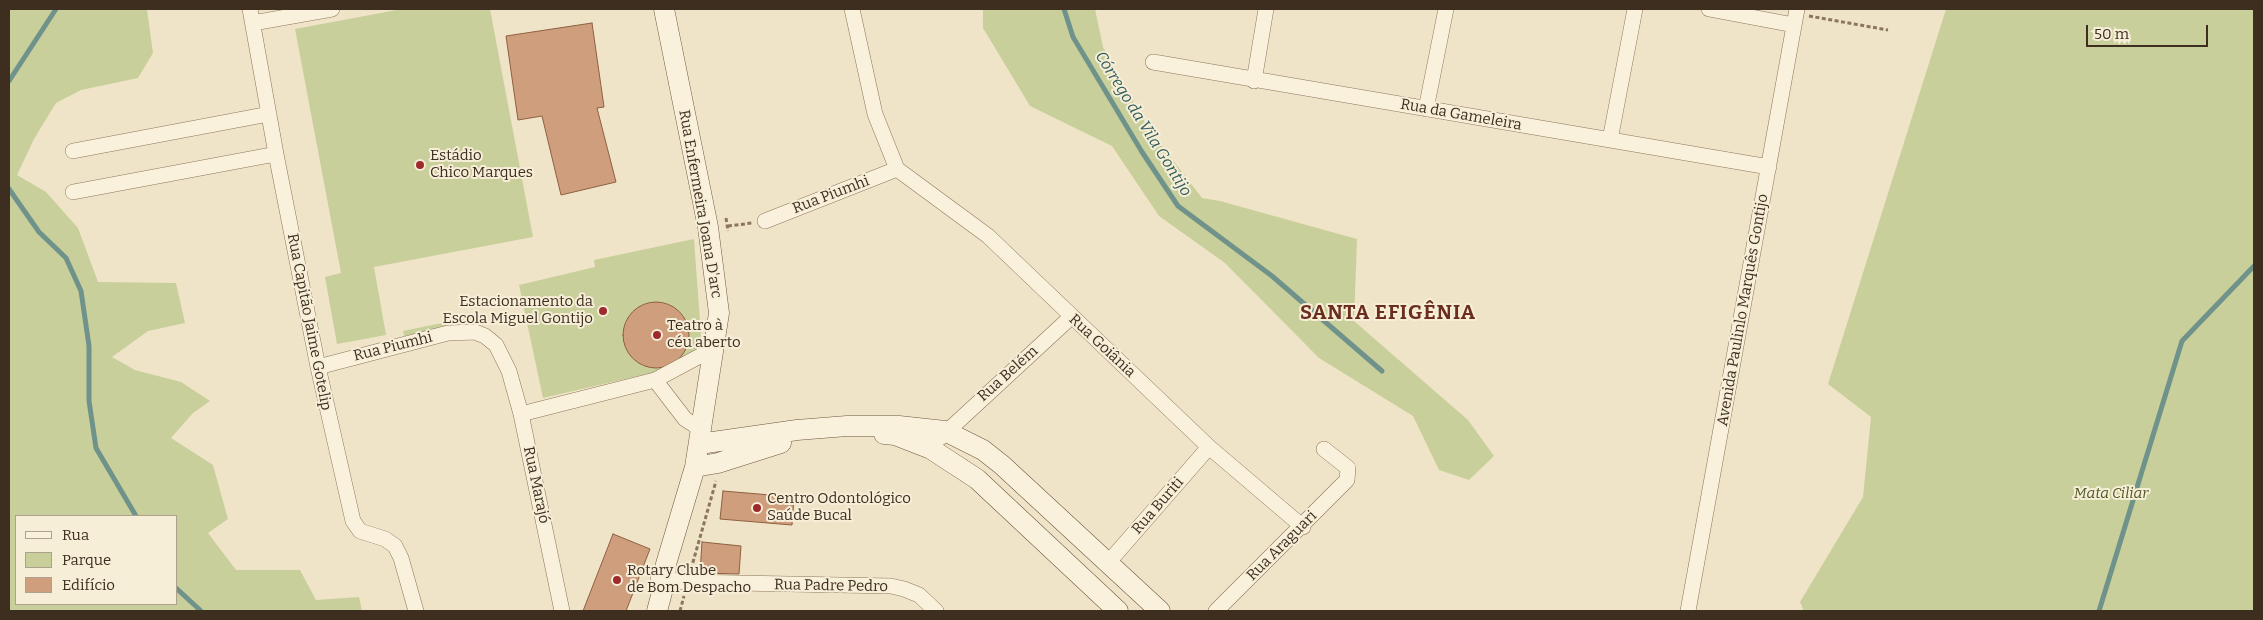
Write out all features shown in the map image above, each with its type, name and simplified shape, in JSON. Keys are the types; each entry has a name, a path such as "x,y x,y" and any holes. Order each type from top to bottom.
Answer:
{"main road":[{"name":"Rua Enfermeira Joana D'arc","path":"657,611 663,575 695,467 719,313 708,227 664,9"},
{"path":"700,437 797,430 873,429 945,431 983,450 1002,465 1160,611"},
{"path":"695,467 718,463 796,438 873,429 896,435 931,449 976,479 1118,611"},
{"name":"Rua Enfermeira Joana D'arc","path":"644,611 663,575"}],"street":[{"path":"252,16 332,9"},
{"path":"852,9 875,114 897,169"},
{"path":"1254,81 1266,9"},
{"path":"1426,110 1446,9"},
{"path":"1610,140 1635,9"},
{"path":"1709,9 1796,16"},
{"name":"Rua Capitão Jaime Gotelip","path":"252,16 276,154 318,367 354,521 360,531 385,539 395,546 401,558 416,608"},
{"name":"Avenida Paulinlo Marquês Gontijo","path":"1688,611 1796,16"},
{"name":"Rua da Gameleira","path":"1153,62 1254,81 1768,167"},
{"path":"73,151 269,114"},
{"path":"73,192 276,154"},
{"name":"Rua Piumhi","path":"765,221 897,169"},
{"name":"Rua Goiânia","path":"897,169 988,236 1070,317 1209,447 1303,527"},
{"name":"Rua Belém","path":"931,449 945,431 1070,317"},
{"name":"Rua Piumhi","path":"318,367 448,333 475,332 485,336 496,345 509,371"},
{"path":"521,414 655,380 713,349"},
{"name":"Rua Marajó","path":"509,371 521,414 563,608"},
{"path":"655,380 700,437"},
{"name":"Rua Buriti","path":"1107,564 1209,447"},
{"name":"Rua Araguari","path":"1216,611 1303,527 1348,480 1348,468 1324,449"},
{"name":"Rua Padre Pedro","path":"663,575 687,582 891,586 919,595 936,611"}],"path":[{"path":"1796,16 1888,30"},
{"path":"728,226 765,221"},
{"path":"680,611 714,491 718,463"}],"green space":[{"path":"9,9 147,9 153,53 138,78 81,90 56,103 34,139 17,175 46,192 78,228 98,282 176,283 185,323 148,331 112,357 135,370 181,382 210,401 193,413 171,438 213,465 228,519 208,533 236,570 300,570 316,600 359,597 362,611 9,611"},
{"name":"Estádio Chico Marques","path":"402,9 490,9 533,237 374,267 386,335 337,344 325,277 341,273 295,29"},
{"path":"983,9 1095,9 1103,47 1148,128 1202,198 1220,201 1357,239 1354,321 1468,420 1494,456 1469,480 1439,470 1413,416 1319,358 1225,263 1159,216 1112,146 1030,106 983,28"},
{"name":"Mata Ciliar","path":"1946,9 2254,9 2254,611 1804,611 1800,602 1863,497 1871,417 1828,384"},
{"path":"694,239 702,349 673,368 543,398 519,285 595,267 594,260"},
{"path":"486,314 487,318 404,336 403,331"}],"building":[{"path":"592,23 604,107 597,108 616,182 561,195 542,116 518,120 506,36"},
{"name":"Teatro à céu aberto","path":"656,302 669,305 679,312 686,322 689,335 686,348 679,358 669,365 656,368 643,365 633,358 626,348 623,335 626,322 633,312 643,305"},
{"name":"Centro Odontológico Saúde Bucal","path":"723,491 794,497 792,525 720,519"},
{"name":"Rotary Clube de Bom Despacho","path":"613,534 650,549 626,611 583,611"},
{"path":"702,542 741,546 739,574 700,573"}],"waterway":[{"path":"9,81 56,9"},
{"name":"Córrego da Vila Gontijo","path":"1064,9 1073,37 1142,152 1178,206 1272,276 1382,371"},
{"path":"9,189 39,232 66,258 81,291 89,346 89,401 96,448 135,515"},
{"path":"2099,611 2182,341 2254,266"},
{"path":"178,590 201,611"}],"place":[{"name":"Estádio Chico Marques","path":"420,165"},
{"name":"Estacionamento da Escola Miguel Gontijo","path":"603,311"},
{"name":"Teatro à céu aberto","path":"657,335"},
{"name":"Centro Odontológico Saúde Bucal","path":"757,508"},
{"name":"Rotary Clube de Bom Despacho","path":"617,580"}],"district":[{"name":"SANTA EFIGÊNIA","path":"1388,313"}]}
